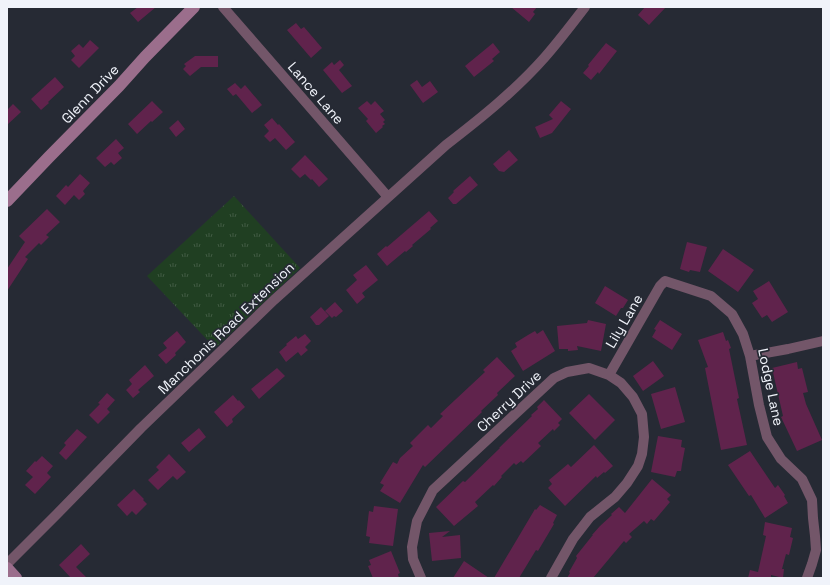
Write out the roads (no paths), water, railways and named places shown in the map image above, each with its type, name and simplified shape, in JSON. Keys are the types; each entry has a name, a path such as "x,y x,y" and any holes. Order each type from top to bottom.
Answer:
{"street":[{"name":"Glenn Drive","path":"7,201 194,7"},
{"name":"Lance Lane","path":"223,7 388,197"},
{"name":"Manchonis Road Extension","path":"7,564 144,426 274,300 446,145 473,124 526,76 545,57 585,7"},
{"name":"Lodge Lane","path":"665,281 711,296 732,314 743,334 750,356 759,405 767,437 781,459 802,479 812,500 816,550 807,578"},
{"name":"Lily Lane","path":"608,375 660,286 665,281"},
{"path":"750,356 823,341"},
{"name":"Cherry Drive","path":"421,578 413,559 412,547 417,521 433,490 554,378 567,372 589,368 608,375 621,383 633,397 642,414 644,437 642,454 638,466 627,483 615,497 590,517 573,539 551,578"},
{"path":"7,568 16,578"}]}
